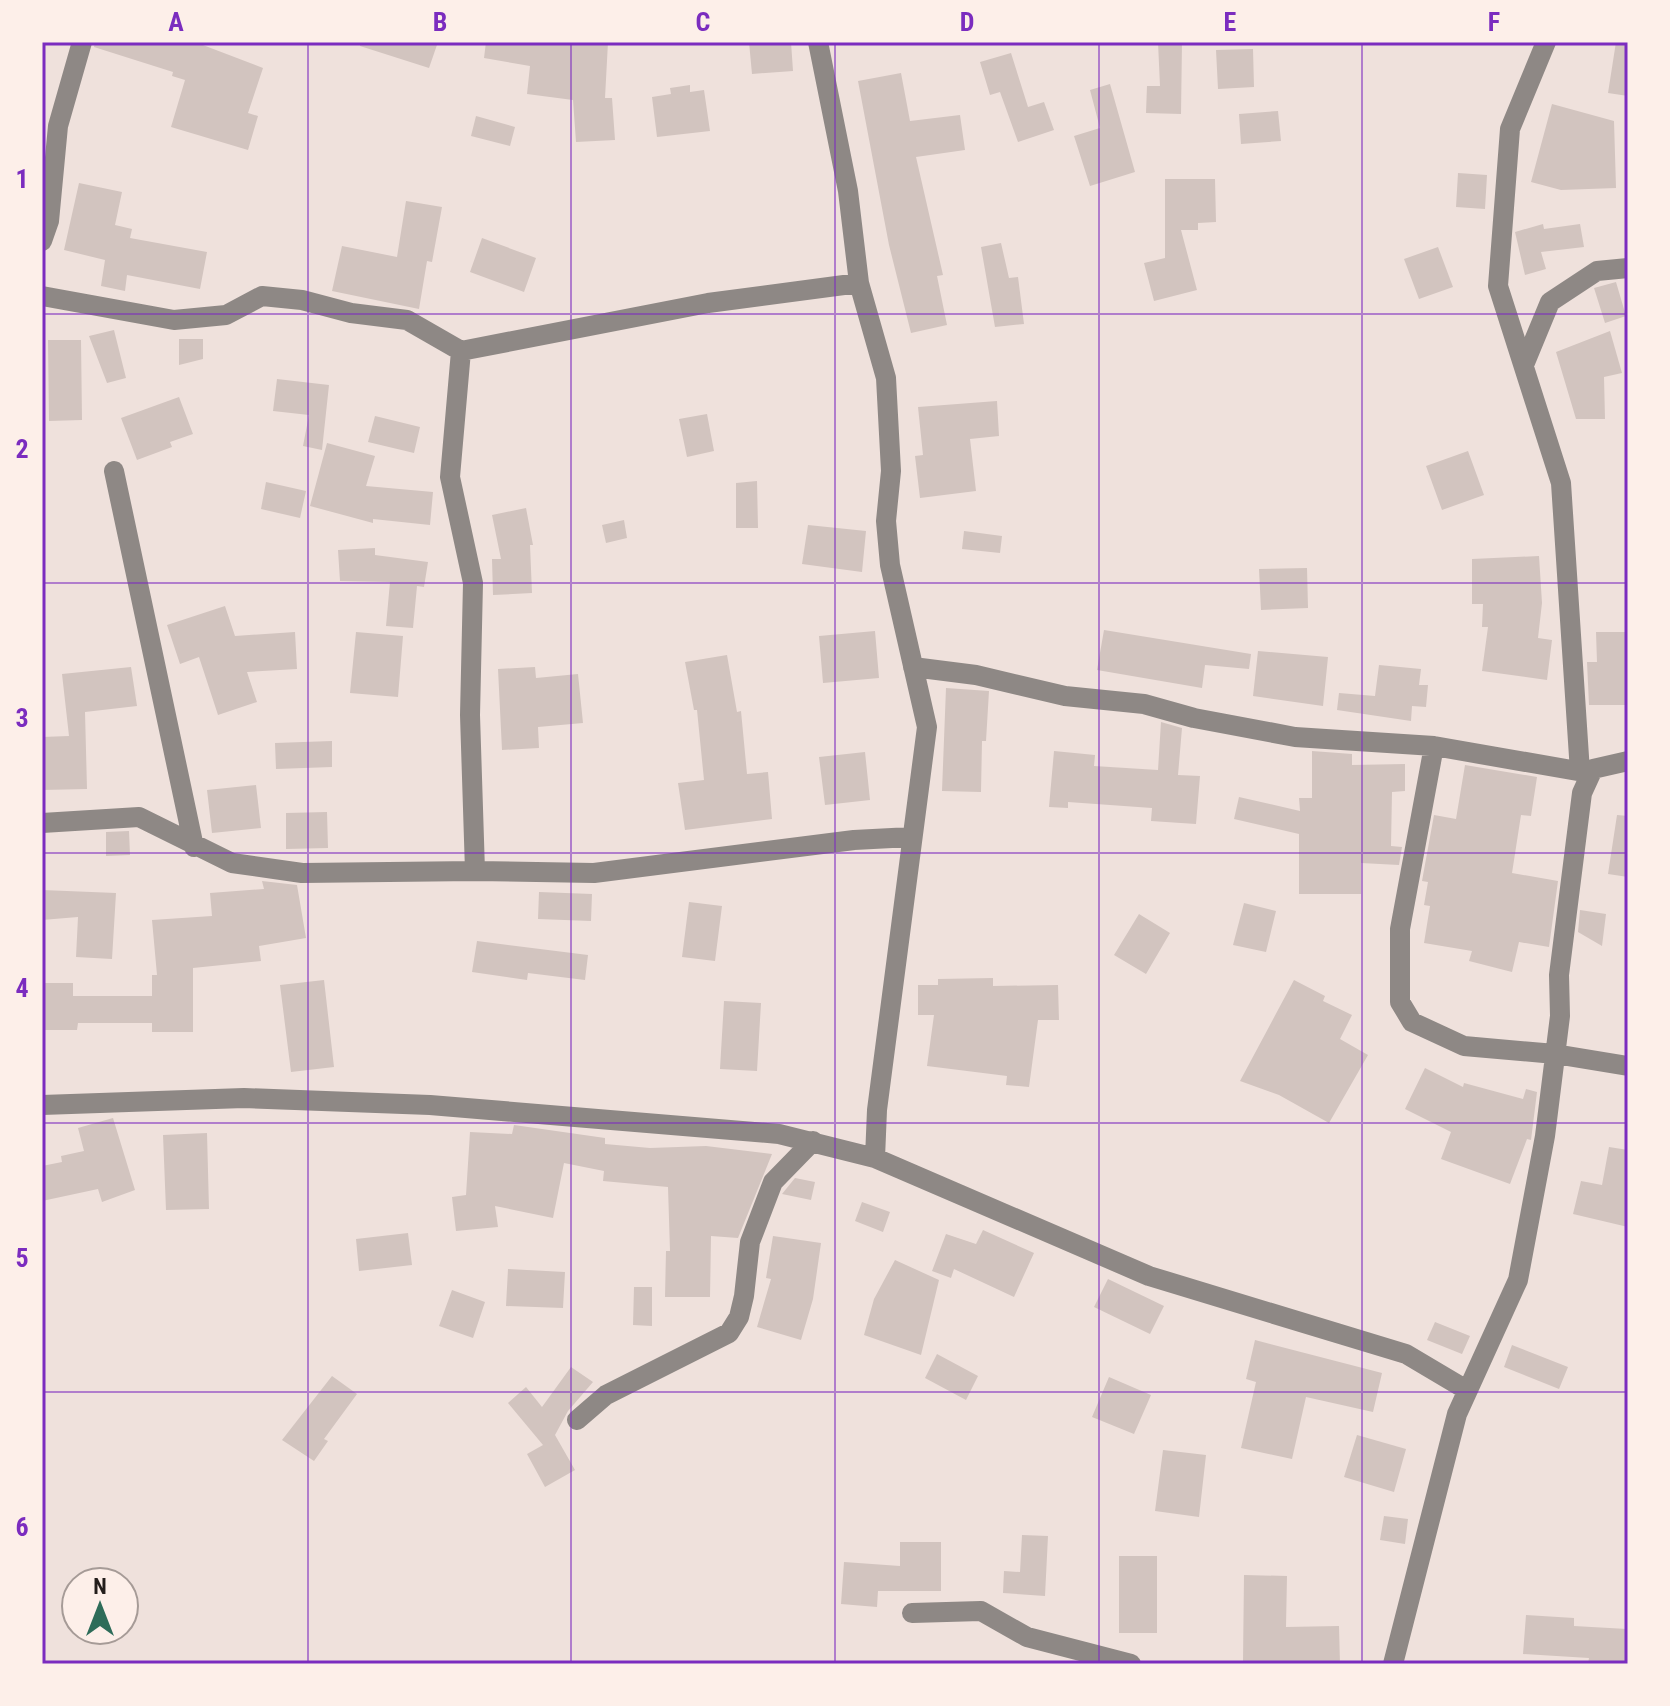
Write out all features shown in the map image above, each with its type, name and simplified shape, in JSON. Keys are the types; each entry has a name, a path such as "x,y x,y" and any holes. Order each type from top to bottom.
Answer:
{"street":[{"path":"42,241 49,221 58,126 82,42"},
{"path":"818,42 848,191 859,283 886,378 891,471 886,521 889,550 927,727 911,837 885,1074 877,1110 875,1158"},
{"path":"1393,1664 1465,1389 1518,1280 1545,1136 1560,1016 1559,975 1584,773 1561,483 1498,286 1510,129 1546,42"},
{"path":"1524,365 1550,302 1597,271 1628,268"},
{"path":"42,296 174,320 226,315 262,296 302,300 351,313 407,320 461,351 708,303 859,283"},
{"path":"461,351 450,477 473,583 470,715 475,871"},
{"path":"114,471 194,847"},
{"path":"913,667 976,675 1065,696 1144,704 1194,718 1295,737 1434,746 1584,773 1628,761"},
{"path":"1434,746 1400,929 1400,1002 1412,1022 1464,1046 1555,1054 1628,1066"},
{"path":"42,823 139,817 194,847 232,863 302,873 594,873 854,840 911,837"},
{"path":"42,1105 244,1098 430,1105 779,1134 875,1158 1149,1276 1406,1354 1465,1389"},
{"path":"577,1420 606,1395 729,1333 739,1317 744,1296 750,1242 773,1182 813,1141"},
{"path":"912,1613 981,1611 1027,1637 1131,1664"}],"building":[{"path":"95,42 195,42 263,68 248,113 258,116 248,150 171,127 185,80 172,76 173,72 94,47"},
{"path":"360,42 438,42 429,68 360,46"},
{"path":"486,42 608,42 605,98 612,98 615,140 576,142 573,100 527,94 530,66 484,58"},
{"path":"749,42 791,42 793,71 752,74"},
{"path":"1158,42 1182,42 1181,114 1146,113 1147,86 1160,86"},
{"path":"1616,42 1628,42 1628,96 1608,93"},
{"path":"1253,49 1254,87 1218,89 1216,50"},
{"path":"1011,53 1028,107 1044,102 1054,130 1018,142 1000,92 990,95 980,62"},
{"path":"901,73 910,121 960,115 965,150 916,157 943,275 937,276 947,325 911,333 889,245 858,81"},
{"path":"1110,84 1135,172 1090,186 1074,136 1100,128 1090,90"},
{"path":"690,85 690,92 704,90 710,131 657,137 652,97 671,94 670,88"},
{"path":"1552,104 1614,121 1616,188 1561,190 1531,182"},
{"path":"1278,111 1281,141 1241,144 1239,114"},
{"path":"476,116 515,127 510,146 471,136"},
{"path":"1458,173 1487,175 1485,209 1456,207"},
{"path":"1165,179 1215,179 1216,222 1198,223 1198,230 1181,230 1197,290 1154,301 1144,263 1165,258"},
{"path":"79,183 122,192 115,225 132,229 130,238 207,252 200,289 127,275 125,291 101,286 105,260 64,250"},
{"path":"406,201 442,207 432,262 427,261 419,309 332,291 342,246 397,257"},
{"path":"1543,224 1544,229 1580,224 1584,247 1541,252 1546,269 1525,275 1515,232"},
{"path":"482,238 536,258 524,292 470,272"},
{"path":"1001,243 1009,278 1018,277 1024,324 995,327 981,247"},
{"path":"1438,247 1453,287 1419,299 1404,259"},
{"path":"1616,282 1626,316 1605,323 1594,288"},
{"path":"114,330 126,378 107,383 89,336"},
{"path":"1610,331 1622,373 1604,377 1605,419 1576,419 1556,352"},
{"path":"179,339 203,339 203,359 179,365"},
{"path":"48,340 81,340 82,420 49,421"},
{"path":"277,379 329,385 322,450 303,446 309,415 273,411"},
{"path":"179,397 193,434 170,442 172,447 137,460 121,418"},
{"path":"997,401 999,436 970,439 976,491 920,498 915,456 923,455 918,407"},
{"path":"707,414 714,451 687,457 679,419"},
{"path":"375,416 420,427 414,453 368,442"},
{"path":"327,443 375,456 366,486 433,492 430,525 373,519 373,523 310,506"},
{"path":"1468,451 1484,495 1442,510 1426,466"},
{"path":"757,481 758,528 736,528 736,483"},
{"path":"266,482 306,491 300,518 261,509"},
{"path":"526,508 533,545 530,545 532,593 493,595 492,559 501,559 492,515"},
{"path":"624,520 627,538 606,543 602,525"},
{"path":"808,525 866,531 862,572 802,564"},
{"path":"964,531 1002,536 1000,553 962,549"},
{"path":"375,548 375,555 428,562 424,587 417,586 413,628 386,626 390,582 340,581 338,550"},
{"path":"1539,556 1542,603 1538,638 1552,640 1547,680 1482,671 1488,627 1482,627 1483,604 1472,604 1472,559"},
{"path":"1307,568 1308,608 1261,610 1259,569"},
{"path":"225,606 235,636 295,632 297,669 247,672 257,702 218,715 199,657 180,664 167,625"},
{"path":"1104,630 1251,654 1249,669 1205,665 1202,688 1097,670"},
{"path":"875,631 879,678 823,683 819,636"},
{"path":"356,632 403,636 398,697 350,693"},
{"path":"1596,632 1628,632 1628,705 1589,705 1587,662 1597,662"},
{"path":"1258,651 1328,657 1323,706 1253,696"},
{"path":"727,655 737,712 741,711 747,774 768,772 772,819 685,830 678,783 704,780 697,710 694,710 685,662"},
{"path":"1379,665 1421,669 1419,685 1428,685 1426,707 1412,706 1411,721 1337,710 1339,693 1375,696"},
{"path":"131,667 137,706 85,712 87,789 42,790 42,737 69,736 62,674"},
{"path":"535,667 536,678 578,674 583,723 538,727 539,748 502,750 498,669"},
{"path":"946,688 989,691 986,741 982,741 981,792 942,791"},
{"path":"1161,722 1182,728 1178,775 1200,776 1196,824 1151,821 1152,808 1068,802 1068,808 1049,807 1054,751 1095,755 1094,766 1158,770"},
{"path":"332,741 332,767 276,769 275,743"},
{"path":"1312,751 1352,754 1352,765 1405,764 1405,791 1392,792 1391,846 1402,847 1399,865 1361,863 1361,894 1299,894 1299,834 1234,819 1239,797 1300,811 1299,798 1312,798"},
{"path":"865,752 870,800 825,805 819,757"},
{"path":"1465,765 1537,777 1531,816 1521,815 1512,873 1558,881 1549,947 1519,942 1512,972 1469,961 1472,951 1424,943 1430,906 1424,905 1428,882 1422,881 1434,815 1456,819"},
{"path":"256,785 261,828 212,833 207,790"},
{"path":"327,812 328,848 286,849 286,813"},
{"path":"1617,815 1628,816 1628,877 1608,874"},
{"path":"129,831 130,855 106,856 106,832"},
{"path":"262,881 297,885 306,938 259,946 261,961 193,968 193,1032 152,1032 152,1023 78,1023 77,1030 42,1030 42,983 73,983 73,996 152,996 152,975 157,975 152,920 212,916 210,893 264,889"},
{"path":"42,890 116,893 112,959 76,957 78,917 42,920"},
{"path":"539,892 592,894 591,921 538,919"},
{"path":"689,902 722,906 715,961 682,957"},
{"path":"1244,903 1276,911 1266,952 1233,945"},
{"path":"1580,910 1606,914 1602,946 1578,932"},
{"path":"1139,914 1170,933 1146,974 1114,955"},
{"path":"477,941 588,955 585,980 528,973 527,980 472,972"},
{"path":"993,978 993,986 1058,985 1059,1020 1038,1020 1029,1087 1006,1085 1007,1076 927,1066 934,1015 918,1015 918,985 938,985 938,979"},
{"path":"324,980 334,1067 291,1072 280,985"},
{"path":"1294,980 1325,996 1323,1001 1352,1015 1340,1039 1368,1055 1329,1123 1279,1095 1240,1081"},
{"path":"724,1001 761,1003 757,1071 720,1069"},
{"path":"1425,1068 1463,1087 1464,1083 1523,1099 1526,1089 1537,1092 1531,1140 1527,1139 1510,1184 1441,1159 1451,1132 1405,1109"},
{"path":"113,1118 135,1190 102,1202 98,1189 42,1201 42,1166 62,1162 61,1156 84,1151 78,1128"},
{"path":"514,1125 605,1138 605,1144 650,1148 706,1146 772,1154 738,1238 711,1236 710,1297 665,1297 666,1251 670,1251 668,1187 603,1181 604,1171 564,1163 553,1218 495,1206 498,1227 456,1231 452,1197 466,1195 470,1132 512,1134"},
{"path":"207,1133 209,1209 166,1210 163,1135"},
{"path":"1609,1147 1628,1150 1628,1227 1573,1214 1581,1181 1602,1185"},
{"path":"795,1178 815,1182 811,1200 782,1194"},
{"path":"862,1202 890,1212 883,1232 855,1221"},
{"path":"983,1230 1034,1253 1014,1297 954,1269 951,1278 932,1271 946,1234 976,1244"},
{"path":"408,1233 412,1265 359,1271 356,1239"},
{"path":"773,1236 821,1243 813,1299 801,1340 757,1327 771,1279 766,1278"},
{"path":"895,1260 939,1280 921,1355 864,1335 874,1299"},
{"path":"508,1269 565,1272 563,1308 506,1306"},
{"path":"1108,1279 1164,1306 1150,1334 1094,1307"},
{"path":"634,1287 652,1287 652,1326 633,1325"},
{"path":"452,1290 485,1302 473,1338 439,1326"},
{"path":"1435,1322 1470,1336 1462,1354 1427,1340"},
{"path":"1255,1340 1382,1373 1373,1412 1306,1397 1292,1459 1241,1448 1256,1382 1246,1379"},
{"path":"1512,1345 1568,1367 1559,1389 1504,1367"},
{"path":"937,1354 978,1376 966,1400 925,1378"},
{"path":"571,1367 593,1382 568,1411 555,1435 575,1470 545,1487 527,1454 543,1445 508,1403 526,1387 542,1407"},
{"path":"332,1376 357,1394 324,1439 328,1441 314,1461 282,1440"},
{"path":"1109,1377 1151,1395 1134,1434 1092,1417"},
{"path":"1357,1435 1406,1449 1394,1492 1344,1477"},
{"path":"1163,1450 1206,1455 1199,1517 1155,1511"},
{"path":"1384,1516 1408,1519 1405,1544 1380,1540"},
{"path":"1022,1535 1048,1536 1045,1596 1003,1593 1004,1571 1020,1572"},
{"path":"900,1542 941,1542 941,1591 878,1591 877,1607 841,1604 844,1562 900,1566"},
{"path":"1119,1556 1157,1556 1157,1633 1119,1633"},
{"path":"1244,1575 1287,1576 1286,1627 1339,1626 1340,1664 1243,1661"},
{"path":"1526,1615 1574,1618 1574,1626 1627,1629 1626,1664 1588,1664 1589,1658 1523,1654"}]}
